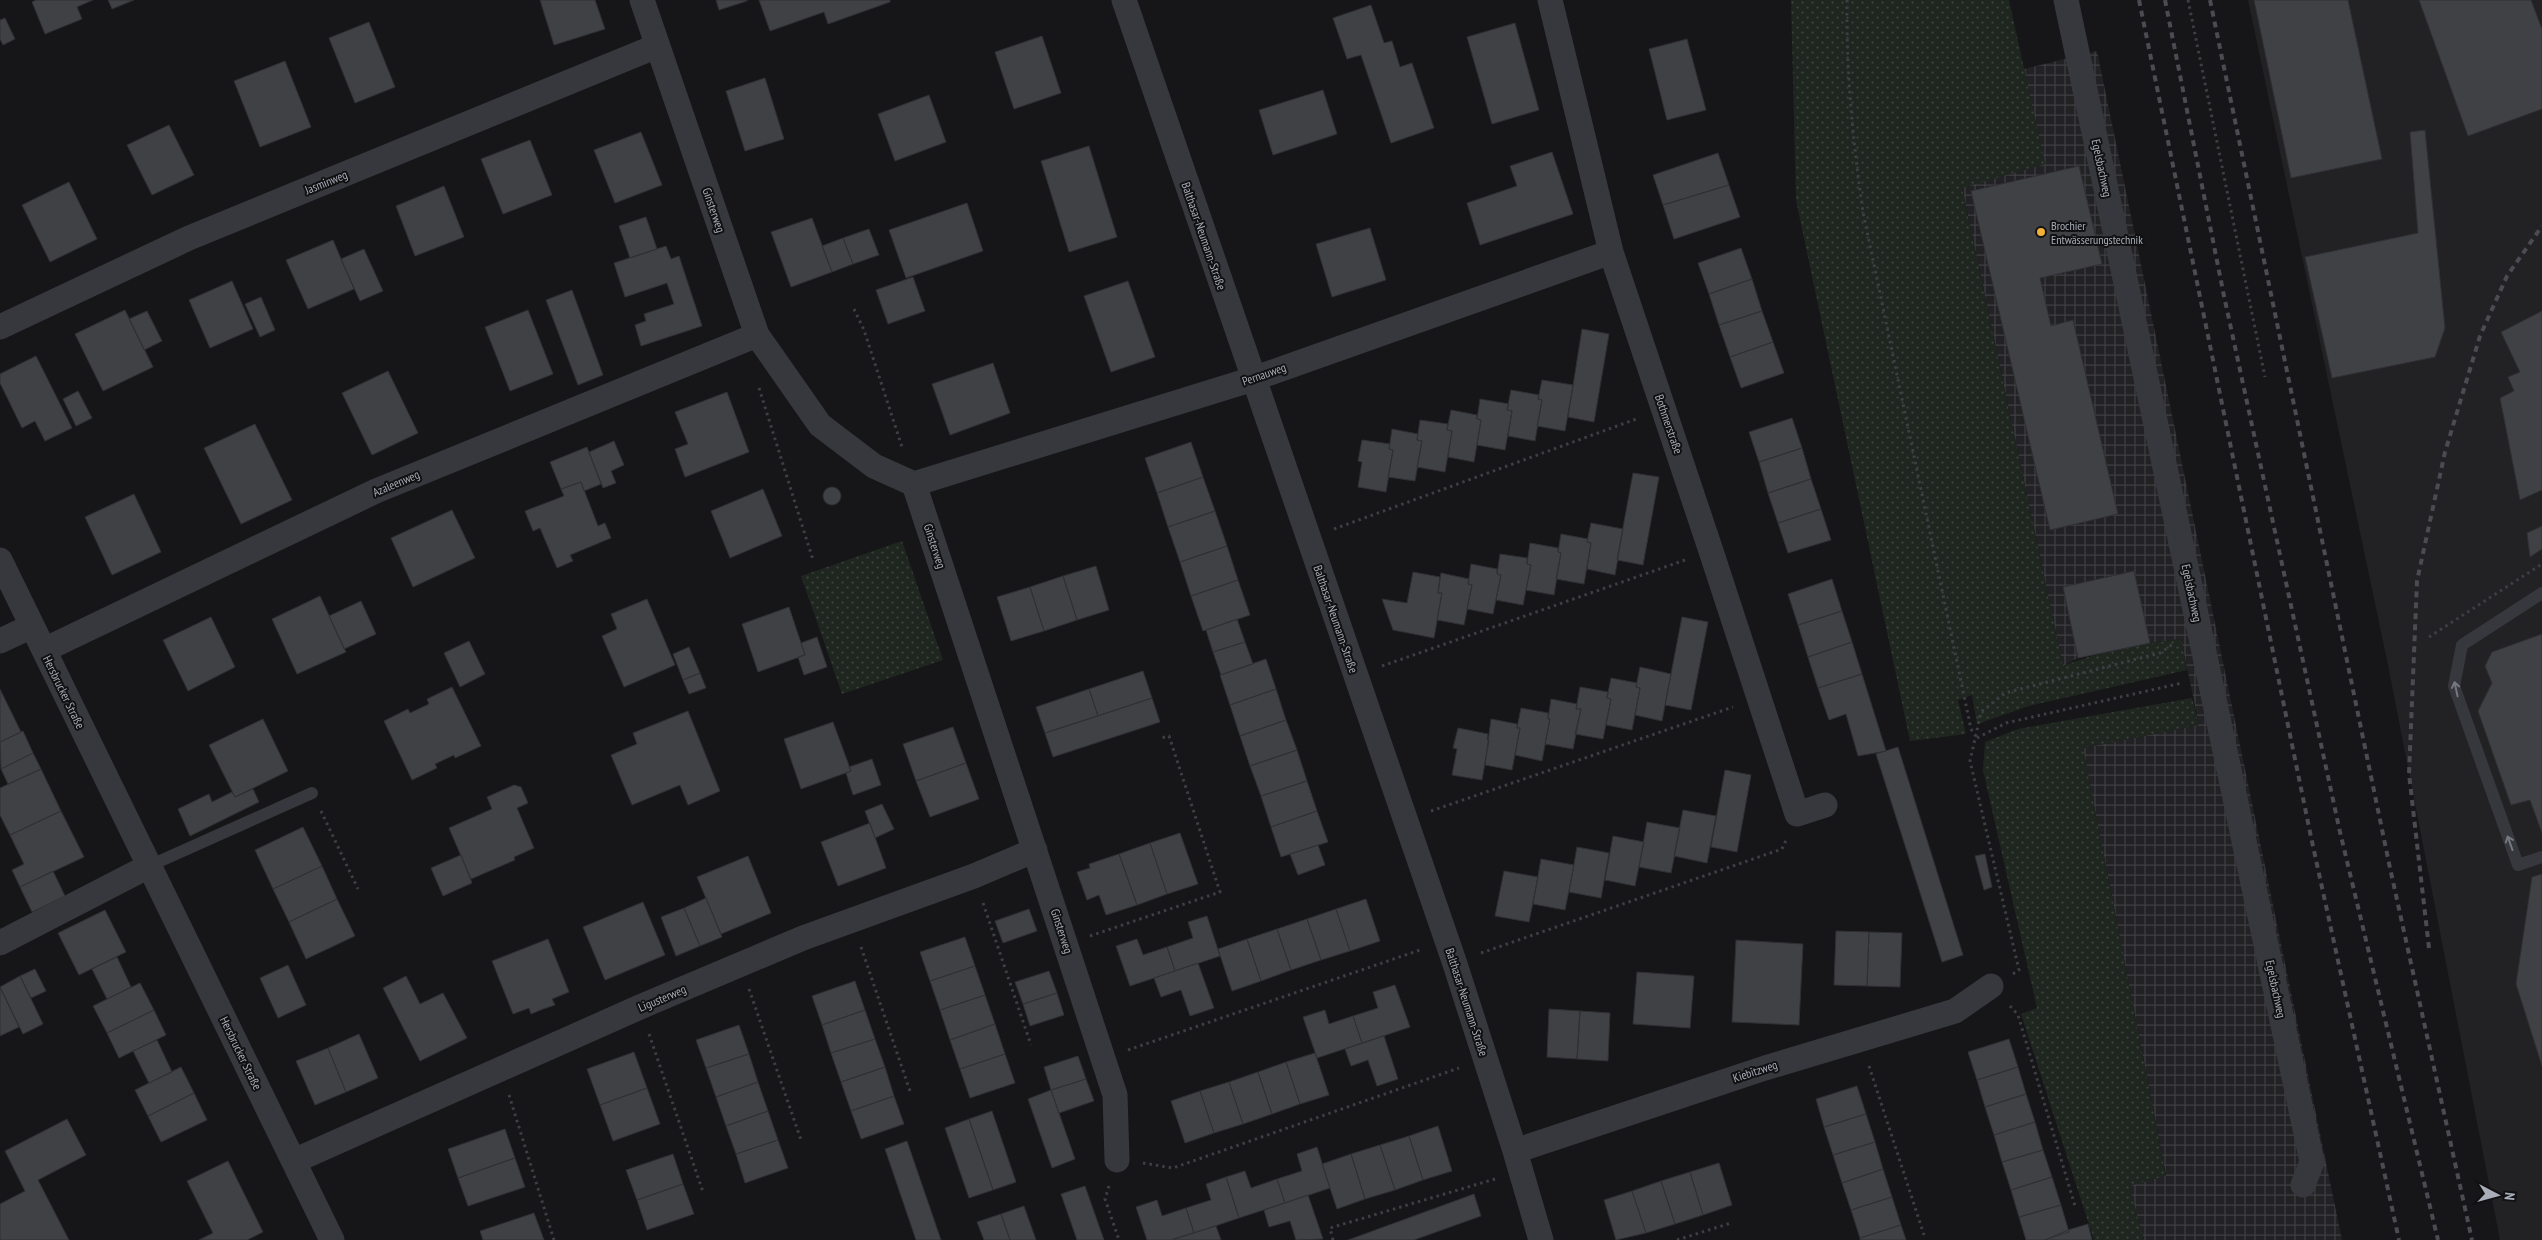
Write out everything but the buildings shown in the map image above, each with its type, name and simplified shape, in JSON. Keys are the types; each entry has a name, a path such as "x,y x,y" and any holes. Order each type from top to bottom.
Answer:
{"street":[{"name":"Ginsterweg","path":"642,0 757,335 820,425 874,466 914,484 1115,1095 1117,1160"},
{"name":"Balthasar-Neumann-Straße","path":"1124,0 1447,942 1518,1161 1541,1240"},
{"name":"Bothmerstraße","path":"1550,0 1611,252 1797,814 1825,805"},
{"name":"Egelsbachweg","path":"2066,0 2312,1162 2303,1185"},
{"name":"Jasminweg","path":"0,327 188,238 657,46"},
{"name":"Pernauweg","path":"914,484 1253,378 1611,252"},
{"name":"Azaleenweg","path":"44,650 376,491 757,335"},
{"name":"Hersbrucker Straße","path":"0,560 332,1240"},
{"path":"0,641 32,626"},
{"name":"Ligusterweg","path":"294,1161 640,1007 852,920 974,876 1035,850"},
{"path":"0,943 149,866"},
{"name":"Kiebitzweg","path":"1518,1161 1765,1068 1956,1011 1991,986"}],"lane":[{"path":"2542,593 2462,645 2454,686 2518,865 2542,857"},
{"path":"149,866 312,793"}],"path":[{"path":"1847,0 1846,44 1852,135 1863,212 1969,720 1971,729 1977,738"},
{"path":"2188,0 2265,377"},
{"path":"854,309 864,330 914,484"},
{"path":"758,381 759,390 813,560"},
{"path":"1308,538 1664,409"},
{"path":"1356,676 1711,551"},
{"path":"2430,636 2542,564"},
{"path":"2076,1206 2018,1015 1991,986 2019,970 1970,761 1977,738 1981,712 2005,693 2160,653 2173,644 2202,641"},
{"path":"1977,738 2006,723 2188,682"},
{"path":"1405,820 1759,698"},
{"path":"1066,944 1220,892 1169,736 1161,738"},
{"path":"312,793 358,889"},
{"path":"1493,949 1782,849"},
{"path":"974,876 1030,1045"},
{"path":"852,920 911,1094"},
{"path":"1104,1060 1390,959 1447,942"},
{"path":"741,965 801,1140"},
{"path":"640,1007 703,1192"},
{"path":"1860,1039 1924,1234"},
{"path":"1119,1240 1105,1199 1117,1160 1173,1168 1485,1058"},
{"path":"501,1070 554,1240"},
{"path":"1333,1240 1330,1228 1518,1161"},
{"path":"1678,1240 1731,1223"}],"shaded area":[{"path":"1791,0 2009,0 2045,164 1962,188 2063,666 2091,656 2121,649 2181,639 2187,670 2029,706 1977,724 1972,695 1958,700 1966,734 1910,741 1796,200"},
{"path":"2248,0 2542,0 2542,1240 2500,1240 2388,665"},
{"path":"2097,51 2342,1240 2144,1240 2129,1186 2166,1175 2083,748 2199,725 2181,639 2150,643 2078,658 2063,666 1962,187 2045,164 2024,69"},
{"path":"902,541 943,660 842,694 801,576"},
{"path":"2192,698 2199,725 2083,748 2166,1176 2129,1186 2144,1240 2094,1240 2021,1014 2037,1008 1983,770 1985,742 2018,729"}],"railway":[{"path":"2139,0 2311,837 2399,1240"},
{"path":"2165,0 2224,296 2340,832 2438,1240"},
{"path":"2210,0 2390,868 2472,1240"},
{"path":"2429,948 2409,774 2417,581 2445,452 2480,336 2507,276 2542,226"}],"place":[{"name":"Brochier Entwässerungstechnik","path":"2041,232"}]}
